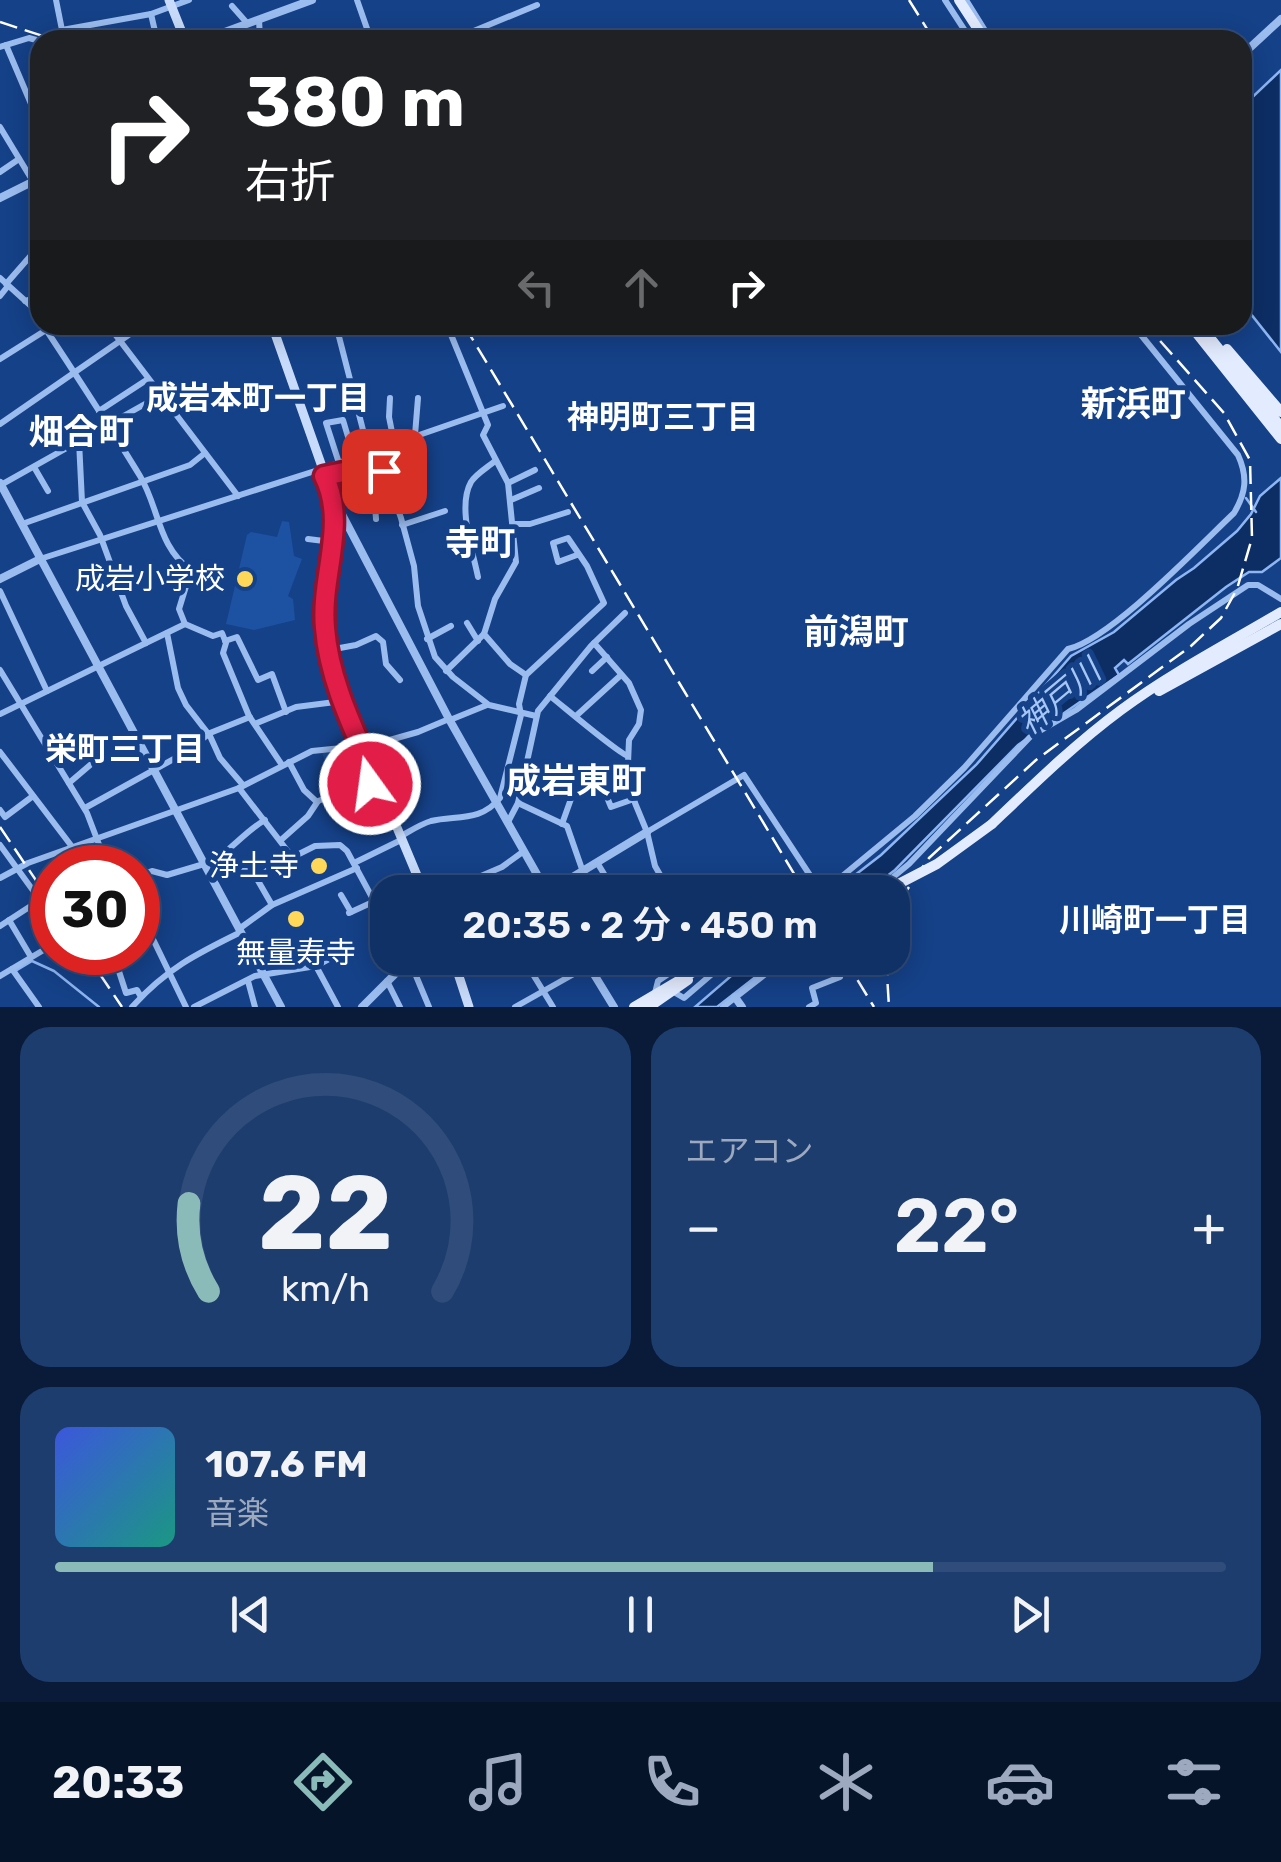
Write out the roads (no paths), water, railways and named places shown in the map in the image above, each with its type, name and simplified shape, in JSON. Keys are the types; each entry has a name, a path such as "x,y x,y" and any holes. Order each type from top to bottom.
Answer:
{"main road":[{"path":"956,0 970,30"},
{"path":"956,0 980,30"},
{"path":"171,3 181,30"},
{"path":"276,335 340,520 332,542 324,612 328,650 343,701 416,875"},
{"path":"1198,335 1281,439"},
{"path":"1212,335 1281,427"},
{"path":"1213,335 1281,412"},
{"path":"1146,698 1281,618"},
{"path":"910,879 993,825 1082,746 1146,698 1281,618"},
{"path":"993,825 1082,740 1122,708 1170,676 1281,618"},
{"path":"458,975 468,1007"},
{"path":"634,1007 687,975"},
{"path":"649,1007 696,975"}],"street":[{"path":"56,0 62,30 151,14 171,3 189,0"},
{"path":"274,0 280,10"},
{"path":"229,30 312,0"},
{"path":"358,0 368,30"},
{"path":"475,30 536,4"},
{"path":"232,6 248,23"},
{"path":"151,14 155,30"},
{"path":"259,18 260,30"},
{"path":"1252,47 1281,19"},
{"path":"30,38 3,46 30,104"},
{"path":"0,127 3,140 30,173"},
{"path":"0,172 19,159"},
{"path":"0,198 30,183"},
{"path":"0,296 4,283 30,257"},
{"path":"4,283 30,307"},
{"path":"25,301 30,299"},
{"path":"0,359 32,335"},
{"path":"52,335 143,481 157,522 176,558 191,570 179,609 185,624 213,636 222,633 223,653 254,720 317,802"},
{"path":"116,335 238,496"},
{"path":"0,424 129,335"},
{"path":"339,335 369,452 376,519"},
{"path":"446,670 484,634 495,599 516,562 508,483 483,435 488,425 451,335"},
{"path":"846,875 952,780 1068,649 1112,624 1158,585 1234,513 1241,501 1245,479 1238,455 1141,335"},
{"path":"99,411 149,379"},
{"path":"161,395 1,484 281,1007"},
{"path":"390,398 394,442"},
{"path":"415,435 418,398"},
{"path":"322,472 338,462 503,406"},
{"path":"338,462 326,423 343,420 354,457"},
{"path":"79,441 82,502 146,644"},
{"path":"22,524 190,465 205,453"},
{"path":"478,577 467,532 466,499 472,480 495,461"},
{"path":"34,467 48,491"},
{"path":"0,579 101,539 322,472 372,468 384,471 396,498 427,639 435,658 488,704 536,716"},
{"path":"508,483 536,470"},
{"path":"511,500 539,488"},
{"path":"402,525 445,511"},
{"path":"513,524 530,524 568,512"},
{"path":"340,520 538,875"},
{"path":"308,539 332,542"},
{"path":"132,1007 183,960 240,930 272,905 355,865 430,821 466,819 497,802 503,791 526,675 604,603 587,566 577,555"},
{"path":"116,580 141,571"},
{"path":"896,875 1031,736 1076,710 1189,624 1248,585 1258,585 1281,599"},
{"path":"0,591 47,691"},
{"path":"508,822 518,803 536,716 594,643 625,613"},
{"path":"467,623 478,641"},
{"path":"0,714 185,624"},
{"path":"427,639 451,626"},
{"path":"166,633 178,688 192,715 293,858"},
{"path":"484,634 510,664 526,675"},
{"path":"328,650 356,645 376,636 382,642 386,664 400,680"},
{"path":"225,640 237,637 258,680 272,674 286,712"},
{"path":"594,643 634,692 641,710 639,724 629,740 628,756 634,799 660,875"},
{"path":"592,670 607,657"},
{"path":"421,666 435,658"},
{"path":"0,670 85,808 100,845"},
{"path":"576,716 621,675"},
{"path":"550,696 603,736 617,753 628,756"},
{"path":"85,808 181,755 208,734 296,707 343,701"},
{"path":"81,845 241,787 322,749 418,732 488,704"},
{"path":"0,752 71,845"},
{"path":"69,783 96,760"},
{"path":"562,824 572,796 632,775"},
{"path":"579,875 744,775 811,875"},
{"path":"281,840 308,816 317,802 376,781"},
{"path":"602,785 610,807 634,799"},
{"path":"0,810 6,817 34,796"},
{"path":"518,803 562,824 572,835 583,873"},
{"path":"160,873 167,875 205,865 225,855 264,820"},
{"path":"257,879 318,844 326,848 340,846 370,893"},
{"path":"0,846 40,900 0,926"},
{"path":"483,875 524,851"},
{"path":"225,855 257,879 272,905"},
{"path":"0,878 30,864"},
{"path":"598,864 605,875"},
{"path":"341,895 350,913 370,903"},
{"path":"9,920 30,955"},
{"path":"194,1007 264,974 316,966 351,947"},
{"path":"160,952 186,1007"},
{"path":"0,976 30,958"},
{"path":"316,966 338,1007"},
{"path":"12,968 40,1007"},
{"path":"120,975 126,993 137,990 141,998"},
{"path":"362,1007 393,975"},
{"path":"417,975 429,1007"},
{"path":"534,975 554,1007"},
{"path":"515,1007 567,975"},
{"path":"594,975 614,1007"},
{"path":"655,992 658,981 666,975"},
{"path":"723,1007 764,975"},
{"path":"808,1007 816,1003 812,988 840,977"},
{"path":"248,981 255,1007"},
{"path":"387,981 400,1007"},
{"path":"735,997 742,1007"}],"water":[{"path":"1281,70 1281,352 1252,315 1252,98"},
{"name":"神戸川","path":"1281,478 1281,558 1262,572 1249,572 1226,587 1128,664 1124,660 1115,668 1119,675 1018,745 888,875 855,875 976,765 1071,656 1114,632 1194,568 1237,531 1260,496"},
{"path":"732,975 758,975 717,1007 695,1007"}],"waterway":[{"path":"1246,498 1256,512"},
{"path":"17,970 32,961 54,971 99,1007"}],"railway":[{"path":"909,0 928,30"},
{"path":"0,22 30,32"},
{"path":"470,335 795,875"},
{"path":"910,886 929,858 1036,760 1191,646 1221,618 1237,589 1252,538 1250,460 1224,413 1155,335"},
{"path":"0,827 30,871"},
{"path":"100,975 122,1007"},
{"path":"854,975 874,1007"},
{"path":"887,975 889,1007"}],"place":[{"name":"成岩小学校","path":"245,579"},
{"name":"浄土寺","path":"319,866"},
{"name":"無量寿寺","path":"296,919"}],"district":[{"name":"成岩本町一丁目","path":"258,398"},
{"name":"新浜町","path":"1133,404"},
{"name":"神明町三丁目","path":"663,417"},
{"name":"畑合町","path":"81,432"},
{"name":"寺町","path":"480,543"},
{"name":"前潟町","path":"856,632"},
{"name":"栄町三丁目","path":"125,749"},
{"name":"成岩東町","path":"576,781"},
{"name":"川崎町一丁目","path":"1155,920"}]}
